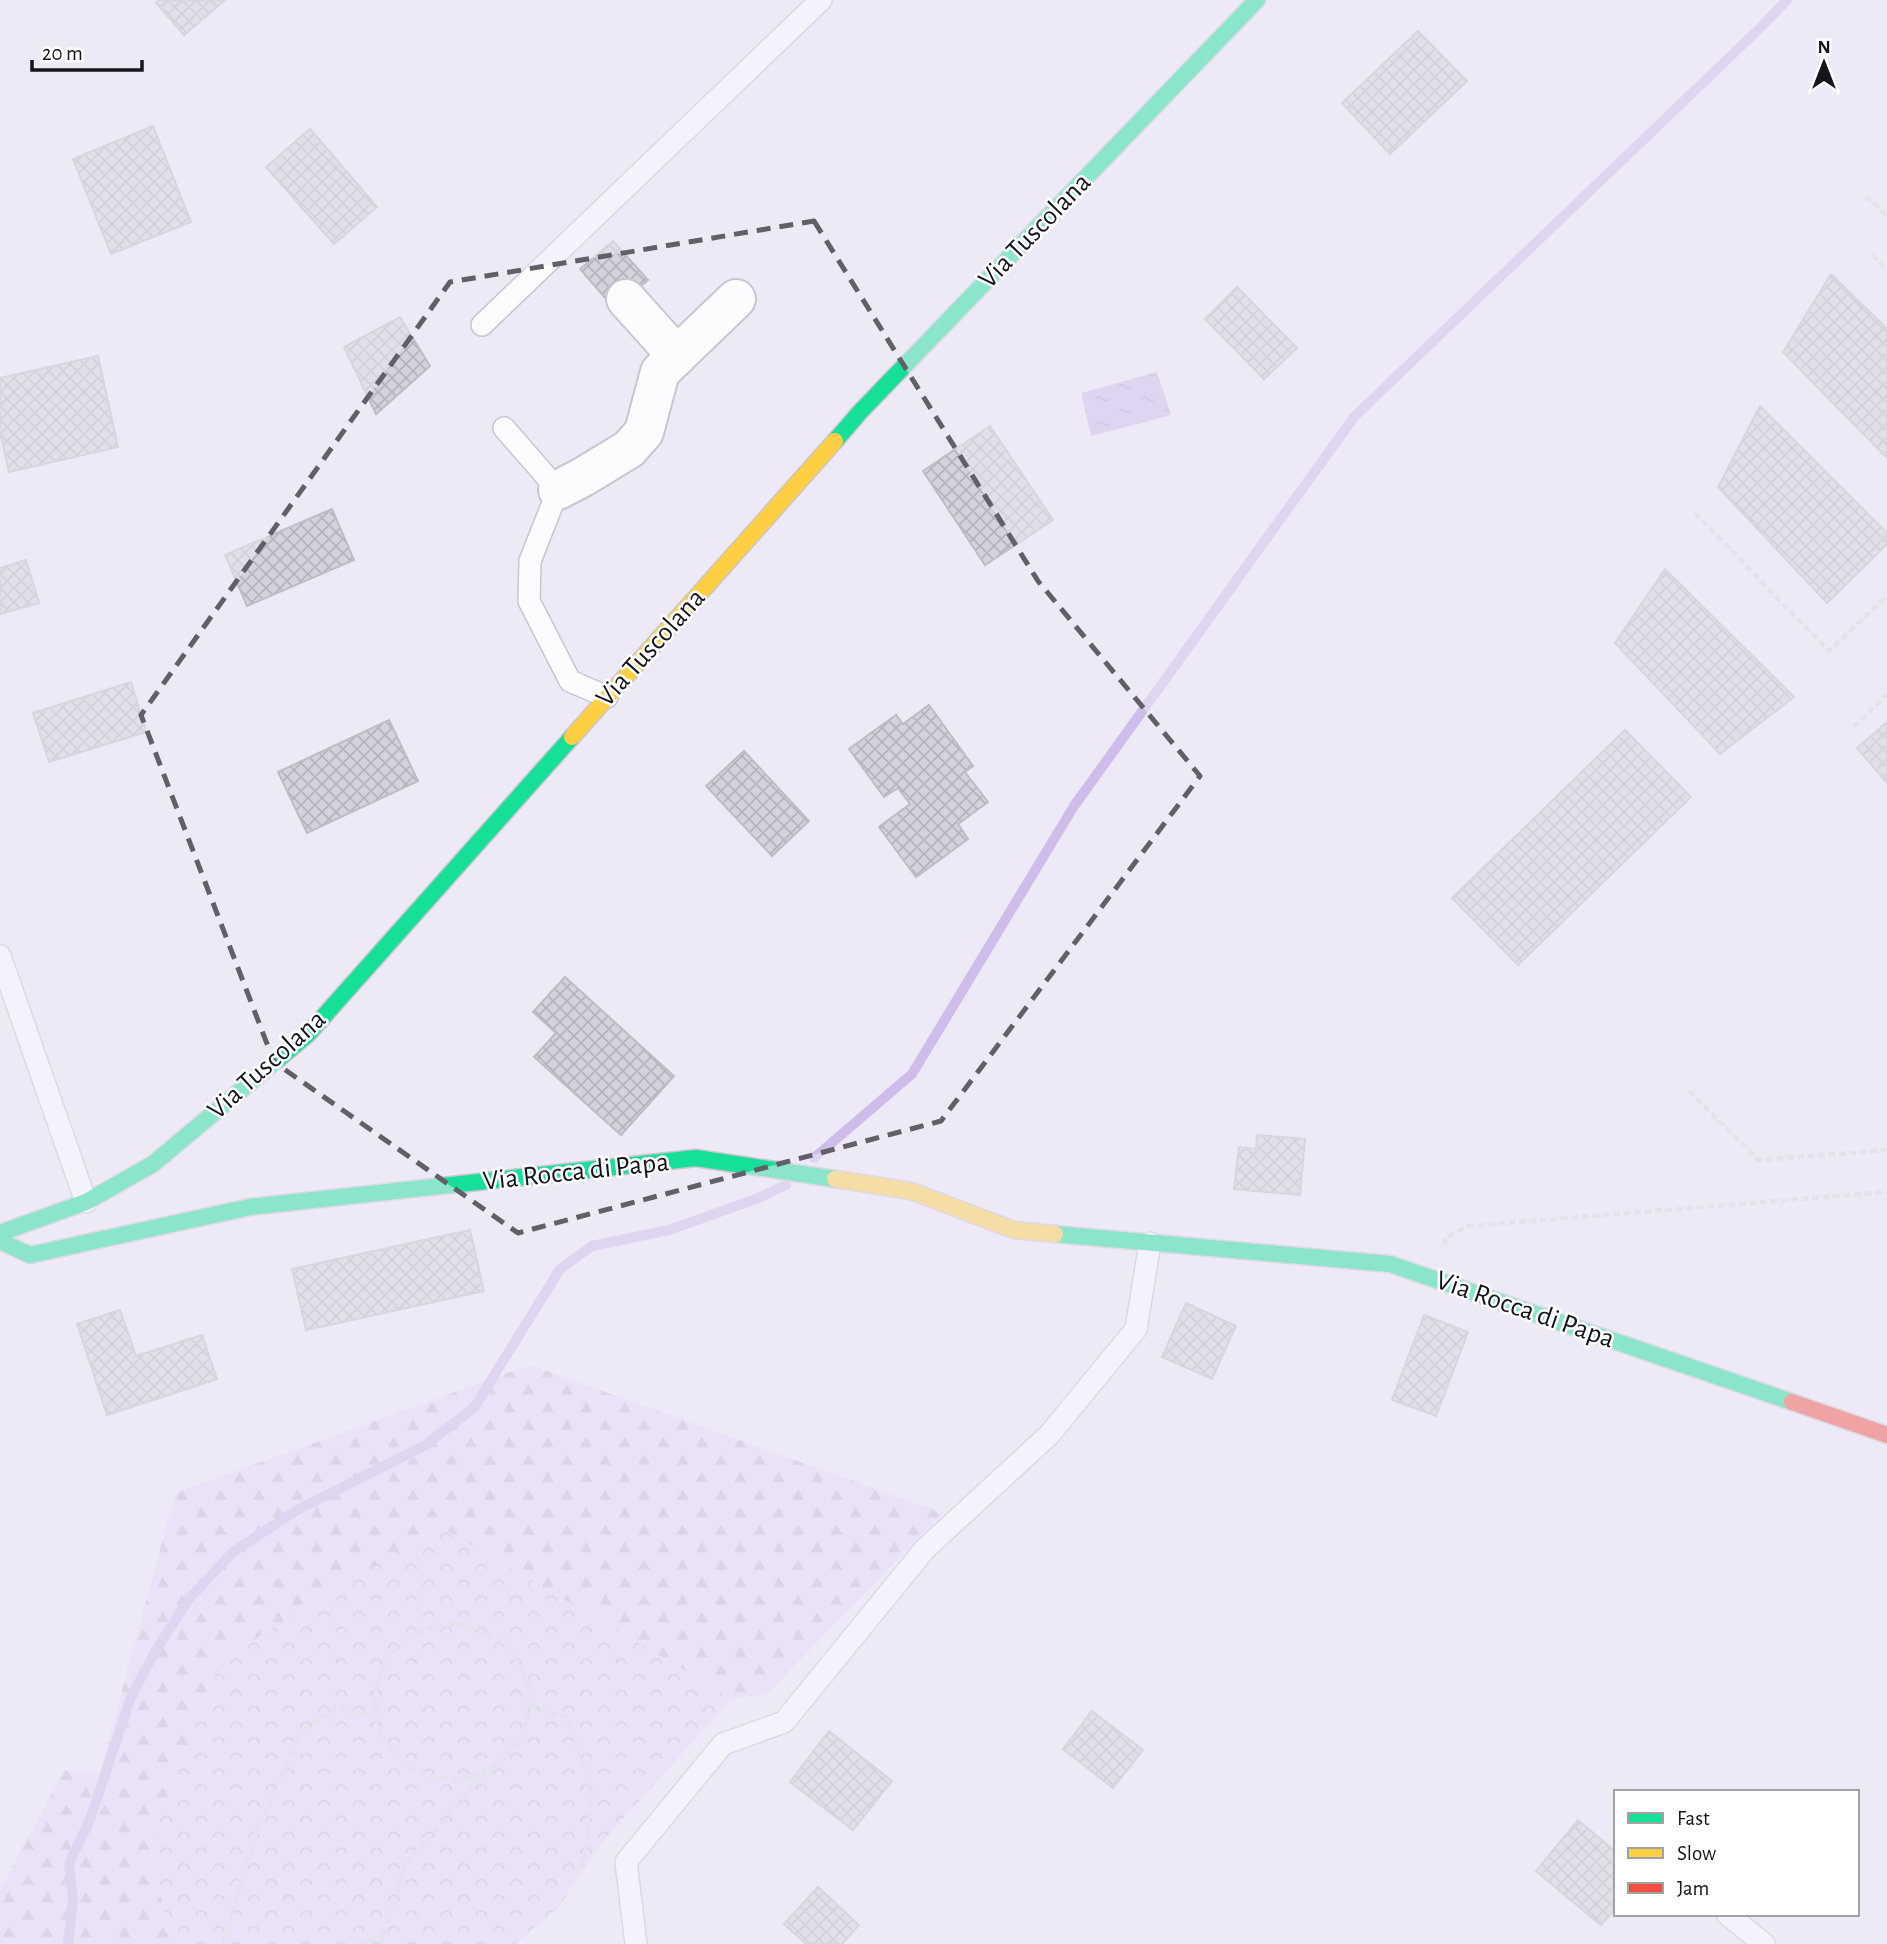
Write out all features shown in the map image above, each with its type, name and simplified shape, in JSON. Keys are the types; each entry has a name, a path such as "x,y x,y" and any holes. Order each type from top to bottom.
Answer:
{"street":[{"name":"Via Tuscolana","path":"0,1233 86,1202 153,1164 308,1034 860,412 1257,0"},
{"path":"626,299 677,356"},
{"path":"558,490 629,449 644,432 660,372 736,299"},
{"name":"Via Rocca di Papa","path":"0,1241 30,1255 250,1207 696,1158 911,1191 1014,1230 1390,1264 1887,1435"}],"lane":[{"path":"482,325 821,0"},
{"path":"504,428 558,490 530,561 529,601 570,681 607,697"},
{"path":"0,956 86,1202"},
{"path":"636,1944 626,1862 723,1744 784,1722 925,1549 1049,1435 1136,1329 1150,1243"},
{"path":"1729,1916 1764,1944"}],"path":[{"path":"1866,195 1887,216"},
{"path":"1872,254 1887,270"},
{"path":"1695,513 1829,651 1887,596"},
{"path":"1853,727 1887,694"},
{"path":"1689,1091 1759,1160 1887,1150"},
{"path":"1445,1247 1445,1238 1469,1226 1887,1192"},
{"path":"381,1944 404,1868 486,1772 503,1760 517,1745 526,1726 530,1706 527,1679 515,1656 496,1637 472,1626 445,1624 420,1631 398,1646 382,1666 374,1692 375,1718 383,1740 398,1758 417,1772 440,1779 463,1779 486,1772"},
{"path":"530,1706 567,1718 592,1789 583,1869"},
{"path":"225,1944 224,1939 257,1831 301,1730 337,1708 375,1718"},
{"path":"358,1944 384,1937"}],"highlighted area":[{"path":"814,221 1038,581 1200,776 941,1121 518,1233 274,1062 141,715 450,282"}],"green space":[{"path":"530,1365 943,1513 766,1695 732,1698 438,1526 150,1846 171,1944 0,1944 0,1890 64,1770 100,1773 175,1493"},
{"path":"439,1526 732,1698 597,1848 559,1907 515,1944 171,1944 150,1846 222,1659"}],"water":[{"path":"1157,372 1171,415 1091,436 1081,393"}],"building":[{"path":"160,0 225,0 184,35 156,3"},
{"path":"1418,31 1467,81 1390,154 1342,103"},
{"path":"153,126 191,222 111,254 73,159"},
{"path":"310,129 377,207 334,244 266,167"},
{"path":"613,241 648,280 615,309 580,269"},
{"path":"1831,274 1887,329 1887,458 1783,352"},
{"path":"1237,287 1297,348 1264,379 1205,319"},
{"path":"400,317 430,366 376,414 344,347"},
{"path":"98,356 118,447 9,472 0,431 0,378"},
{"path":"1760,406 1887,533 1887,544 1827,603 1718,487"},
{"path":"990,426 1053,520 985,565 923,471"},
{"path":"332,509 354,560 247,606 225,555"},
{"path":"26,560 39,603 0,614 0,568"},
{"path":"1665,569 1794,697 1720,754 1615,643"},
{"path":"131,682 146,732 49,762 33,713"},
{"path":"929,705 973,766 965,772 988,802 958,824 968,839 916,877 879,827 910,804 898,788 884,797 849,749 896,715 903,724"},
{"path":"389,720 418,781 307,833 278,772"},
{"path":"1887,722 1887,783 1857,748"},
{"path":"1625,730 1691,797 1518,965 1452,898"},
{"path":"744,751 809,821 772,856 706,786"},
{"path":"565,977 674,1076 621,1135 534,1057 556,1033 533,1012"},
{"path":"1257,1135 1305,1139 1300,1195 1234,1189 1239,1147 1256,1149"},
{"path":"470,1230 484,1291 306,1330 292,1269"},
{"path":"1186,1303 1236,1326 1212,1379 1162,1357"},
{"path":"120,1310 136,1356 202,1335 217,1379 107,1415 77,1324"},
{"path":"1424,1315 1468,1332 1436,1416 1392,1400"},
{"path":"1092,1711 1143,1750 1113,1788 1063,1749"},
{"path":"829,1731 892,1781 853,1830 790,1782"},
{"path":"1578,1820 1614,1850 1614,1910 1601,1925 1536,1871"},
{"path":"818,1887 859,1925 842,1944 806,1944 784,1924"}],"waterway":[{"path":"814,1158 912,1074 1074,806 1354,417 1787,0"},
{"path":"68,1944 73,1899 69,1864 90,1819 131,1697 156,1650 189,1599 233,1552 297,1510 424,1446 474,1408 560,1269 592,1246 669,1230 756,1199 786,1185"}],"traffic: fast":[{"path":"835,441 1257,0"},
{"path":"0,1233 86,1202 153,1164 308,1034 572,737"},
{"path":"0,1241 30,1255 250,1207 696,1158 835,1179"},
{"path":"1055,1234 1390,1264 1792,1402"}],"traffic: slow":[{"path":"572,737 835,441"},
{"path":"835,1179 911,1191 1014,1230 1055,1234"}],"traffic: jam":[{"path":"1792,1402 1887,1435"}]}
